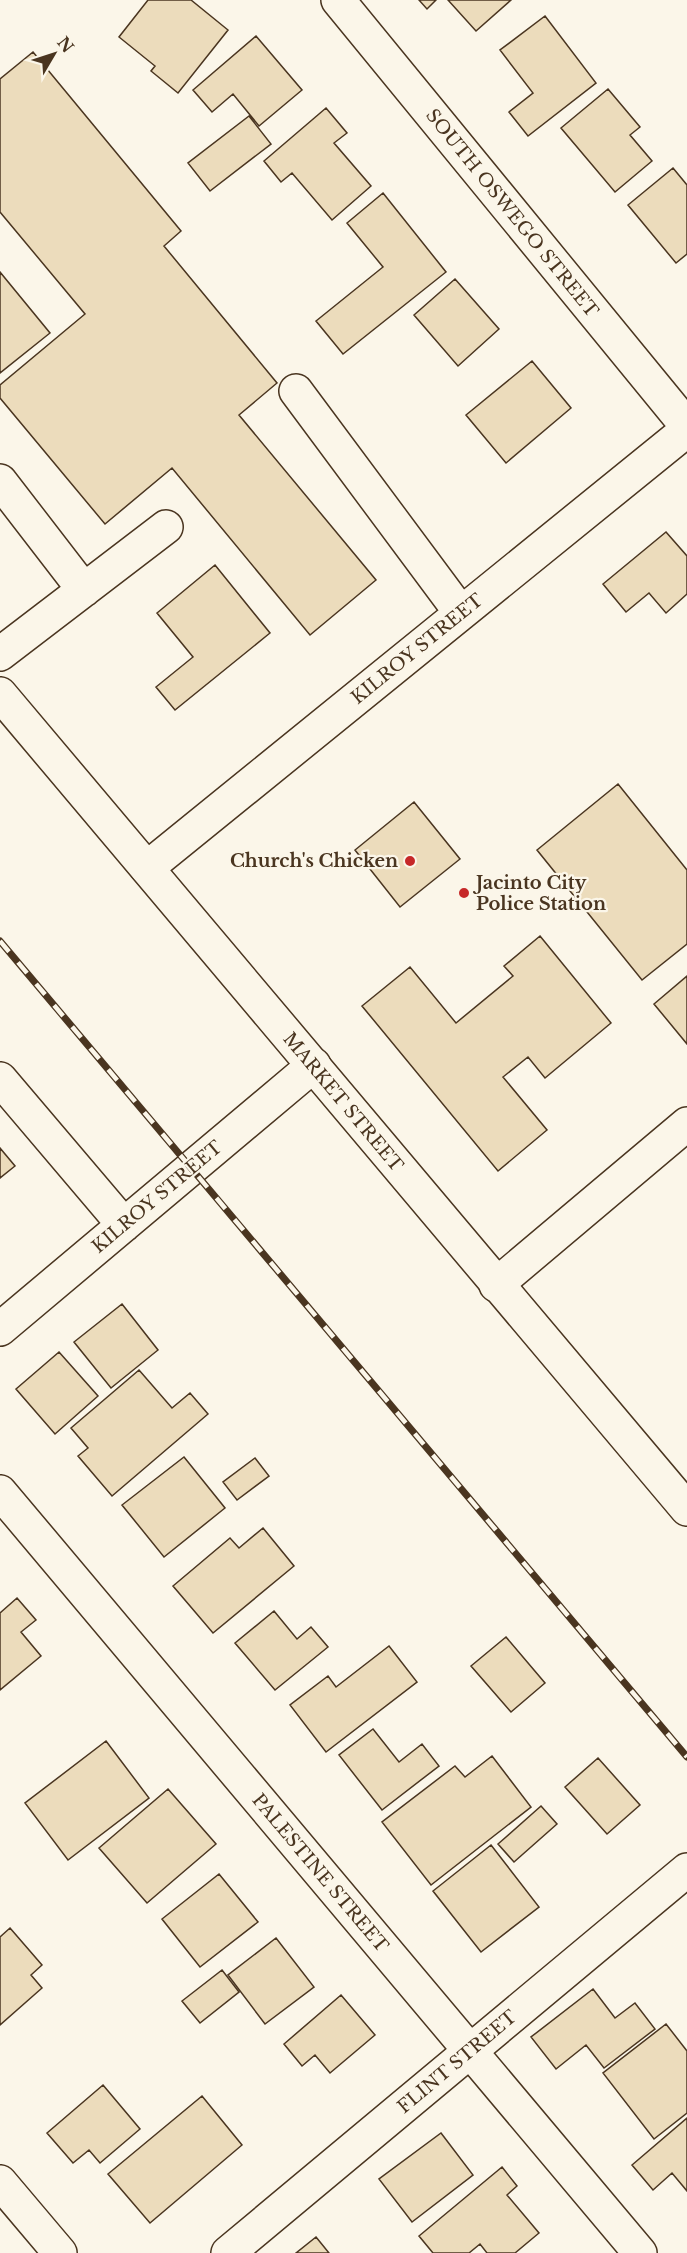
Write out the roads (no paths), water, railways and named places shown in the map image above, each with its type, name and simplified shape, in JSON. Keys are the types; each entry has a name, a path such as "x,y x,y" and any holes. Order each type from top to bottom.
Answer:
{"street":[{"name":"SOUTH OSWEGO STREET","path":"338,0 687,428"},
{"path":"296,391 461,613"},
{"name":"KILROY STREET","path":"147,868 687,428"},
{"path":"0,481 84,590"},
{"path":"0,654 166,527"},
{"name":"MARKET STREET","path":"0,694 314,1065 496,1285 683,1495"},
{"name":"KILROY STREET","path":"0,1329 314,1065"},
{"path":"0,1079 124,1225"},
{"path":"496,1285 687,1124"},
{"name":"PALESTINE STREET","path":"0,1492 640,2253"},
{"name":"FLINT STREET","path":"228,2253 687,1870"},
{"path":"0,2182 60,2253"}],"railway":[{"path":"0,941 687,1757"}],"place":[{"name":"Church's Chicken","path":"410,861"},
{"name":"Jacinto City Police Station","path":"464,893"}]}
